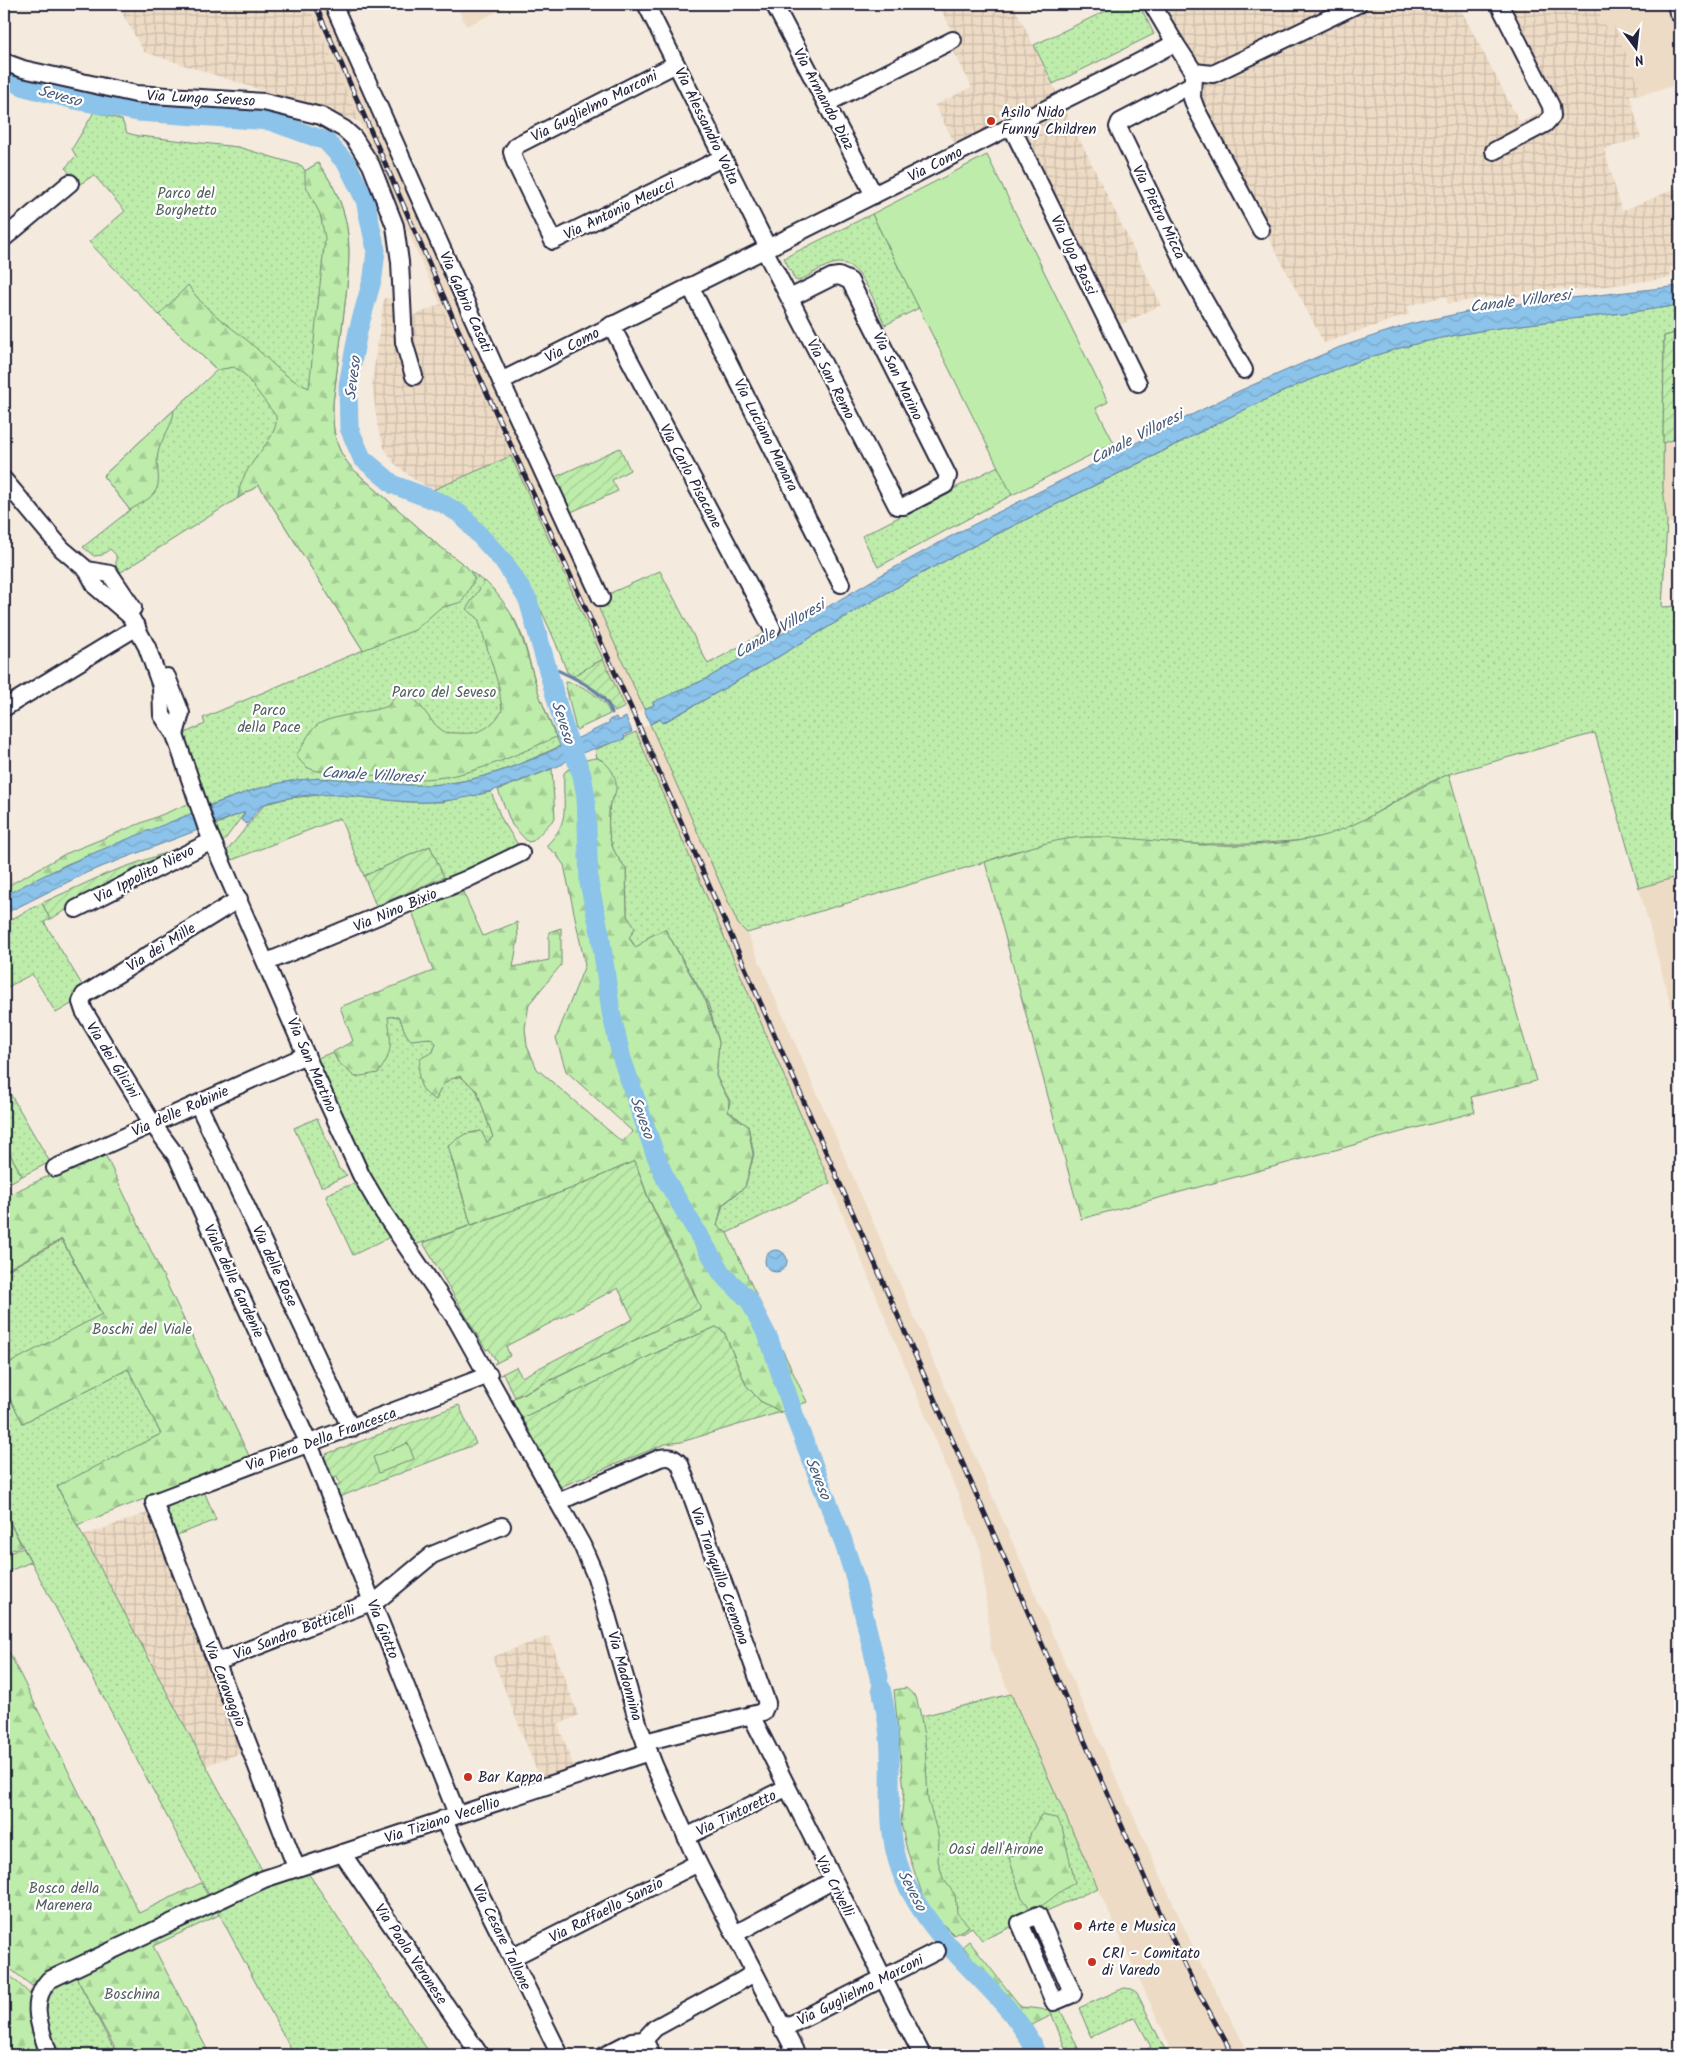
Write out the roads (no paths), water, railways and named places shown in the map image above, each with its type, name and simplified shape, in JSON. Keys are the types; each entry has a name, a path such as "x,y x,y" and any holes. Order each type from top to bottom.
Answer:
{"main road":[{"path":"1678,4 1680,12"}],"street":[{"name":"Via Gabrio Casati","path":"333,4 601,598"},
{"name":"Via Alessandro Volta","path":"646,4 766,248"},
{"name":"Via Armando Diaz","path":"774,4 874,195"},
{"path":"1152,4 1175,42 1192,78 1192,98 1196,109 1261,230"},
{"path":"1192,78 1222,71 1358,4"},
{"path":"1494,151 1545,124 1552,116 1551,106 1499,4"},
{"path":"827,103 953,40"},
{"name":"Via Como","path":"501,380 874,195 1175,42"},
{"name":"Via Lungo Seveso","path":"4,62 23,69 136,94 264,102 320,116 344,129 358,143 371,165 395,226 400,262 404,342 414,376"},
{"name":"Via Guglielmo Marconi","path":"513,149 517,144 676,64"},
{"name":"Via Pietro Micca","path":"1192,78 1120,122 1118,127 1188,272 1244,370"},
{"name":"Via Ugo Bassi","path":"1011,126 1138,383"},
{"name":"Via Antonio Meucci","path":"513,149 514,162 553,241 722,158"},
{"path":"4,238 70,183"},
{"name":"Via San Remo","path":"766,248 895,504 899,507"},
{"name":"Via San Marino","path":"790,298 825,280 839,276 846,277 855,288 948,476 945,485 899,507"},
{"name":"Via Luciano Manara","path":"690,286 841,584"},
{"name":"Via Carlo Pisacane","path":"611,325 772,628"},
{"name":"Via San Martino","path":"4,480 62,549 87,570 96,586 121,606 137,627 158,675 162,692 162,715 175,735 210,835 306,1055 371,1192 428,1276 489,1375"},
{"name":"Via San Martino","path":"87,570 110,574 147,628 180,709 180,719 175,735"},
{"path":"4,708 137,627"},
{"name":"Via Ippolito Nievo","path":"76,909 210,835"},
{"name":"Via Nino Bixio","path":"267,962 457,884 521,853"},
{"name":"Via dei Mille","path":"84,995 239,899"},
{"name":"Via dei Glicini","path":"84,995 81,1002 84,1011 152,1123"},
{"name":"Via delle Robinie","path":"55,1168 306,1055"},
{"name":"Via delle Rose","path":"198,1104 351,1429"},
{"name":"Viale delle Gardenie","path":"152,1123 177,1157 308,1444"},
{"name":"Via Piero Della Francesca","path":"154,1502 351,1429 489,1375"},
{"name":"Via Madonnina","path":"489,1375 582,1546 596,1577 647,1747 698,1863 735,1934 752,1974 797,2055"},
{"name":"Via Giotto","path":"308,1444 372,1602 450,1816"},
{"name":"Via Tranquillo Cremona","path":"558,1502 660,1458 670,1457 680,1464 767,1704 766,1709"},
{"name":"Via Caravaggio","path":"154,1502 296,1867"},
{"name":"Via Sandro Botticelli","path":"217,1662 372,1602 385,1595 405,1575 432,1555 502,1526"},
{"name":"Via Tiziano Vecellio","path":"49,2055 36,2007 39,1995 49,1980 264,1879 647,1747 766,1709"},
{"name":"Via Crivelli","path":"751,1715 832,1881 922,2055"},
{"name":"Via Tintoretto","path":"686,1837 786,1788"},
{"name":"Via Cesare Tallone","path":"450,1816 513,1957 560,2055"},
{"name":"Via Paolo Veronese","path":"342,1853 480,2055"},
{"name":"Via Raffaello Sanzio","path":"513,1957 698,1863"},
{"path":"735,1934 832,1881"},
{"path":"1038,1915 1073,1994 1054,2002 1020,1923 1038,1915"},
{"name":"Via Guglielmo Marconi","path":"782,2029 881,1977 937,1951"},
{"path":"605,2055 632,2042 644,2040 655,2028 752,1974"},
{"path":"644,2040 652,2055"}],"water":[{"name":"Canale Villoresi","path":"1680,286 1680,305 1456,335 1383,353 1323,374 1237,413 939,564 697,704 662,723 660,719 650,724 644,709 654,705 653,702 706,679 883,574 955,534 1239,391 1340,347 1410,324 1490,307"},
{"path":"616,717 618,721 626,717 632,732 624,735 625,739 582,753 563,764 504,787 474,796 443,801 403,801 324,795 283,799 265,804 247,824 241,820 245,812 88,872 4,914 4,896 24,885 108,847 249,791 297,780 314,779 347,779 413,785 453,783 477,778 522,763 609,723 609,720"},
{"path":"776,1250 784,1253 787,1261 784,1269 776,1272 768,1269 765,1261 768,1253"}],"waterway":[{"name":"Seveso","path":"4,78 25,87 75,100 138,112 270,121 326,141 347,164 365,200 376,250 373,277 358,331 348,385 349,428 362,458 394,485 442,503 460,514 505,563 528,600 566,734 582,775 586,797 589,883 600,933 611,1012 622,1059 666,1180 722,1274 749,1300 769,1339 797,1423 842,1538 855,1578 879,1677"},
{"path":"547,665 575,678 593,690 608,704 612,713"},
{"name":"Seveso","path":"881,1688 889,1739 892,1836 895,1852 906,1883 924,1914 938,1933 1014,2016 1031,2041 1037,2055"}],"railway":[{"path":"315,4 465,345 632,710 1160,1913 1194,1984 1233,2055"}],"place":[{"name":"Asilo Nido Funny Children","path":"991,121"},
{"name":"Bar Kappa","path":"468,1777"},
{"name":"Arte e Musica","path":"1078,1926"},
{"name":"CRI - Comitato di Varedo","path":"1092,1962"}],"park label":[{"name":"Parco del Borghetto","path":"186,202"},
{"name":"Parco del Seveso","path":"444,692"},
{"name":"Parco della Pace","path":"269,718"},
{"name":"Boschi del Viale","path":"142,1329"},
{"name":"Oasi dell'Airone","path":"996,1849"},
{"name":"Bosco della Marenera","path":"64,1896"},
{"name":"Boschina","path":"132,1994"}]}
